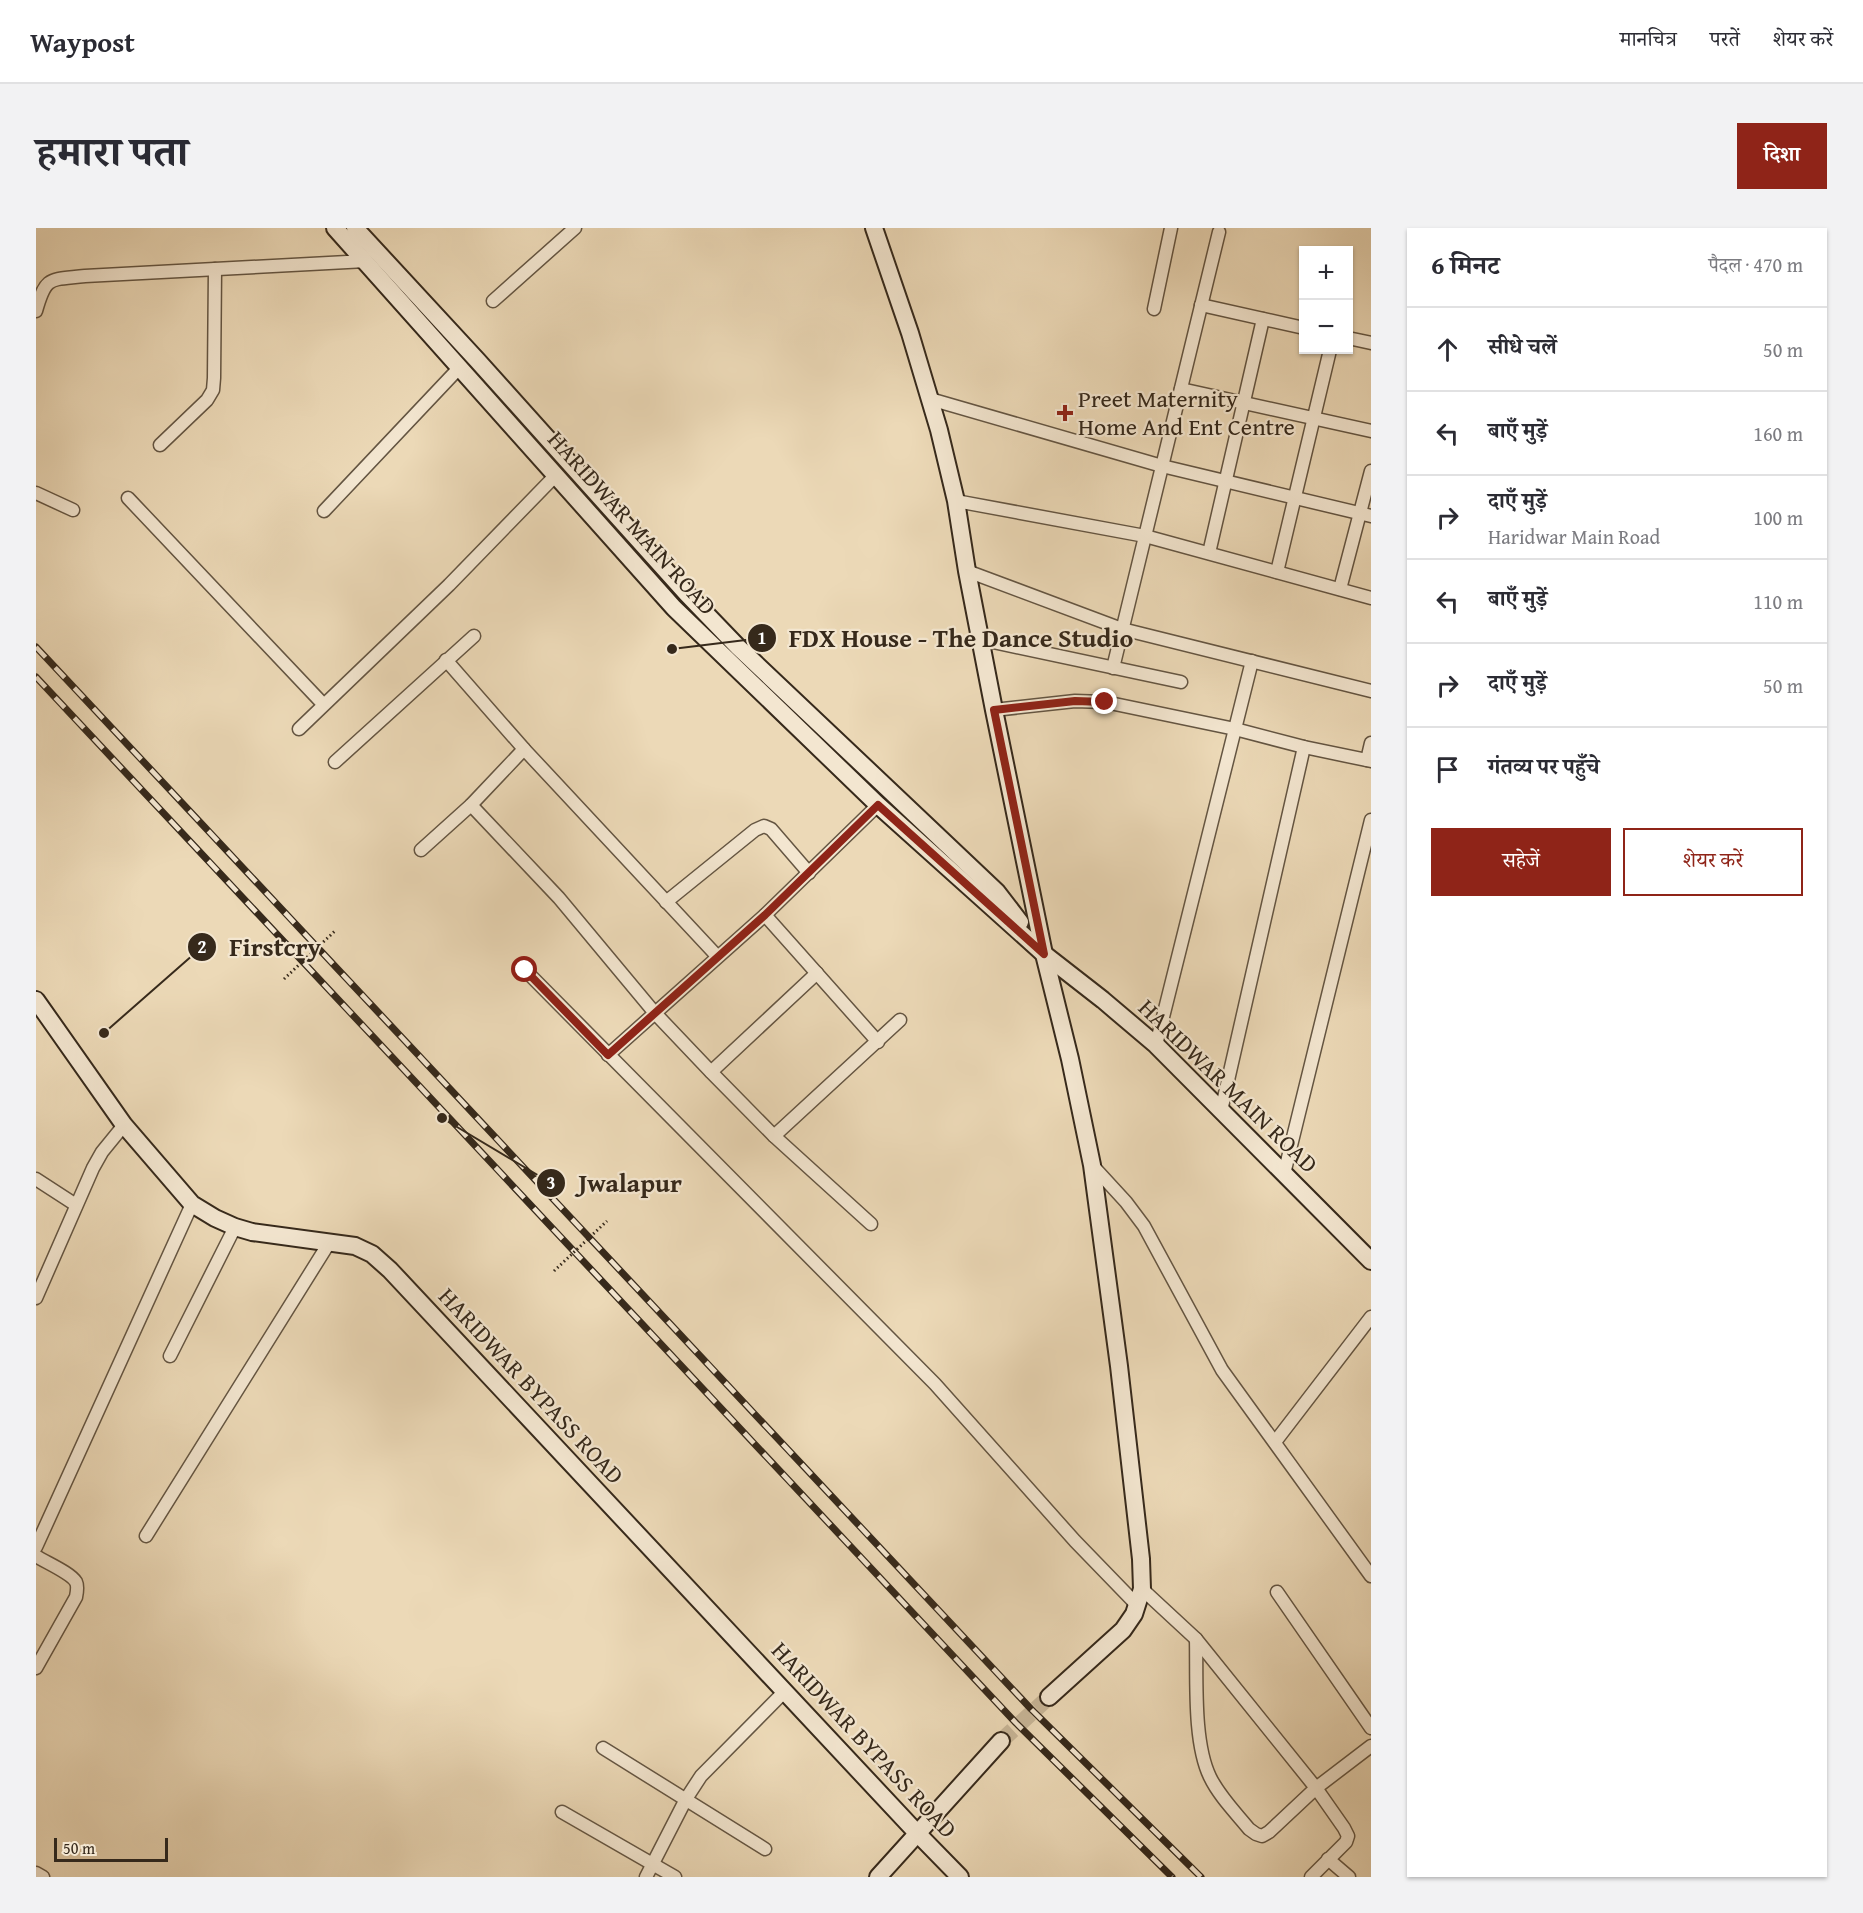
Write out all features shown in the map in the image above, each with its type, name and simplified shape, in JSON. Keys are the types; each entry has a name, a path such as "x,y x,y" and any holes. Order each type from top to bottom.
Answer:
{"main road":[{"name":"HARIDWAR MAIN ROAD","path":"335,228 674,608 878,805 1044,954 1156,1045 1371,1261"},
{"name":"HARIDWAR MAIN ROAD","path":"355,228 738,648 997,892 1044,954"},
{"path":"874,228 930,399 956,501 979,639 1044,954 1070,1059 1092,1165 1120,1377 1141,1559 1139,1597 1134,1614 1123,1630 1048,1697"},
{"name":"HARIDWAR BYPASS ROAD","path":"36,1000 124,1125 192,1204 235,1227 252,1232 355,1246 372,1254 390,1270 960,1877"},
{"path":"878,1877 1001,1741"}],"street":[{"path":"493,301 575,228"},
{"path":"1154,309 1171,228"},
{"path":"1113,668 1219,232"},
{"path":"36,311 45,285 51,280 85,276 366,261"},
{"path":"160,445 207,400 213,390 215,269"},
{"path":"1201,305 1299,327"},
{"path":"1209,553 1263,319"},
{"path":"1353,339 1371,343"},
{"path":"1277,572 1329,354"},
{"path":"324,511 460,367"},
{"path":"1181,388 1371,431"},
{"path":"930,399 1162,466 1365,515"},
{"path":"1340,589 1365,515 1371,471"},
{"path":"299,729 449,585 556,475"},
{"path":"36,493 74,510"},
{"path":"128,498 323,704"},
{"path":"956,501 1145,536 1371,598"},
{"path":"967,571 1122,629 1371,691"},
{"path":"335,762 474,636"},
{"path":"979,639 1180,682"},
{"path":"446,660 524,748 717,956"},
{"path":"1156,1045 1251,661"},
{"path":"994,710 1075,701 1105,702 1235,729 1369,761 1371,743"},
{"path":"1221,1111 1304,747"},
{"path":"421,850 471,805 524,748"},
{"path":"471,805 559,898 654,1012 711,1072 774,1136 872,1224"},
{"path":"608,1055 765,915 878,805"},
{"path":"1284,1174 1371,820"},
{"path":"666,902 755,830 764,826 771,829 809,873"},
{"path":"765,915 878,1042"},
{"path":"525,970 935,1384 1075,1541 1139,1597 1196,1640 1316,1788 1348,1836 1346,1842 1311,1877"},
{"path":"711,1072 817,973"},
{"path":"774,1136 900,1020"},
{"path":"36,1298 40,1277 93,1168 102,1152 124,1125"},
{"path":"1092,1165 1126,1202 1144,1226 1222,1370 1371,1576"},
{"path":"36,1179 76,1205"},
{"path":"36,1548 192,1204"},
{"path":"170,1356 235,1227"},
{"path":"146,1536 329,1243"},
{"path":"1275,1442 1371,1317"},
{"path":"36,1556 72,1577 77,1583 77,1590 76,1597 36,1668"},
{"path":"1278,1592 1371,1728"},
{"path":"1196,1640 1198,1719 1205,1764 1216,1788 1249,1829 1256,1834 1262,1836 1269,1832 1316,1788 1371,1746"},
{"path":"646,1877 686,1799 702,1776 715,1760 785,1691"},
{"path":"603,1748 765,1850"},
{"path":"562,1812 675,1877"},
{"path":"1328,1859 1349,1877"},
{"path":"36,1873 43,1877"}],"path":[{"path":"284,979 336,930"},
{"path":"554,1271 607,1221"}],"tunnel":[{"path":"1001,1741 1049,1697"}],"railway":[{"path":"36,647 1031,1709 1201,1877"},
{"path":"36,677 1016,1723 1172,1877"}],"place":[{"name":"Preet Maternity Home And Ent Centre","path":"1065,413"},
{"name":"FDX House - The Dance Studio","path":"672,649"},
{"name":"Firstcry","path":"104,1033"},
{"name":"Jwalapur","path":"442,1118"}],"route":[{"path":"525,970 608,1055 765,915 878,805 1044,954 994,710 1075,701 1105,702"}]}
